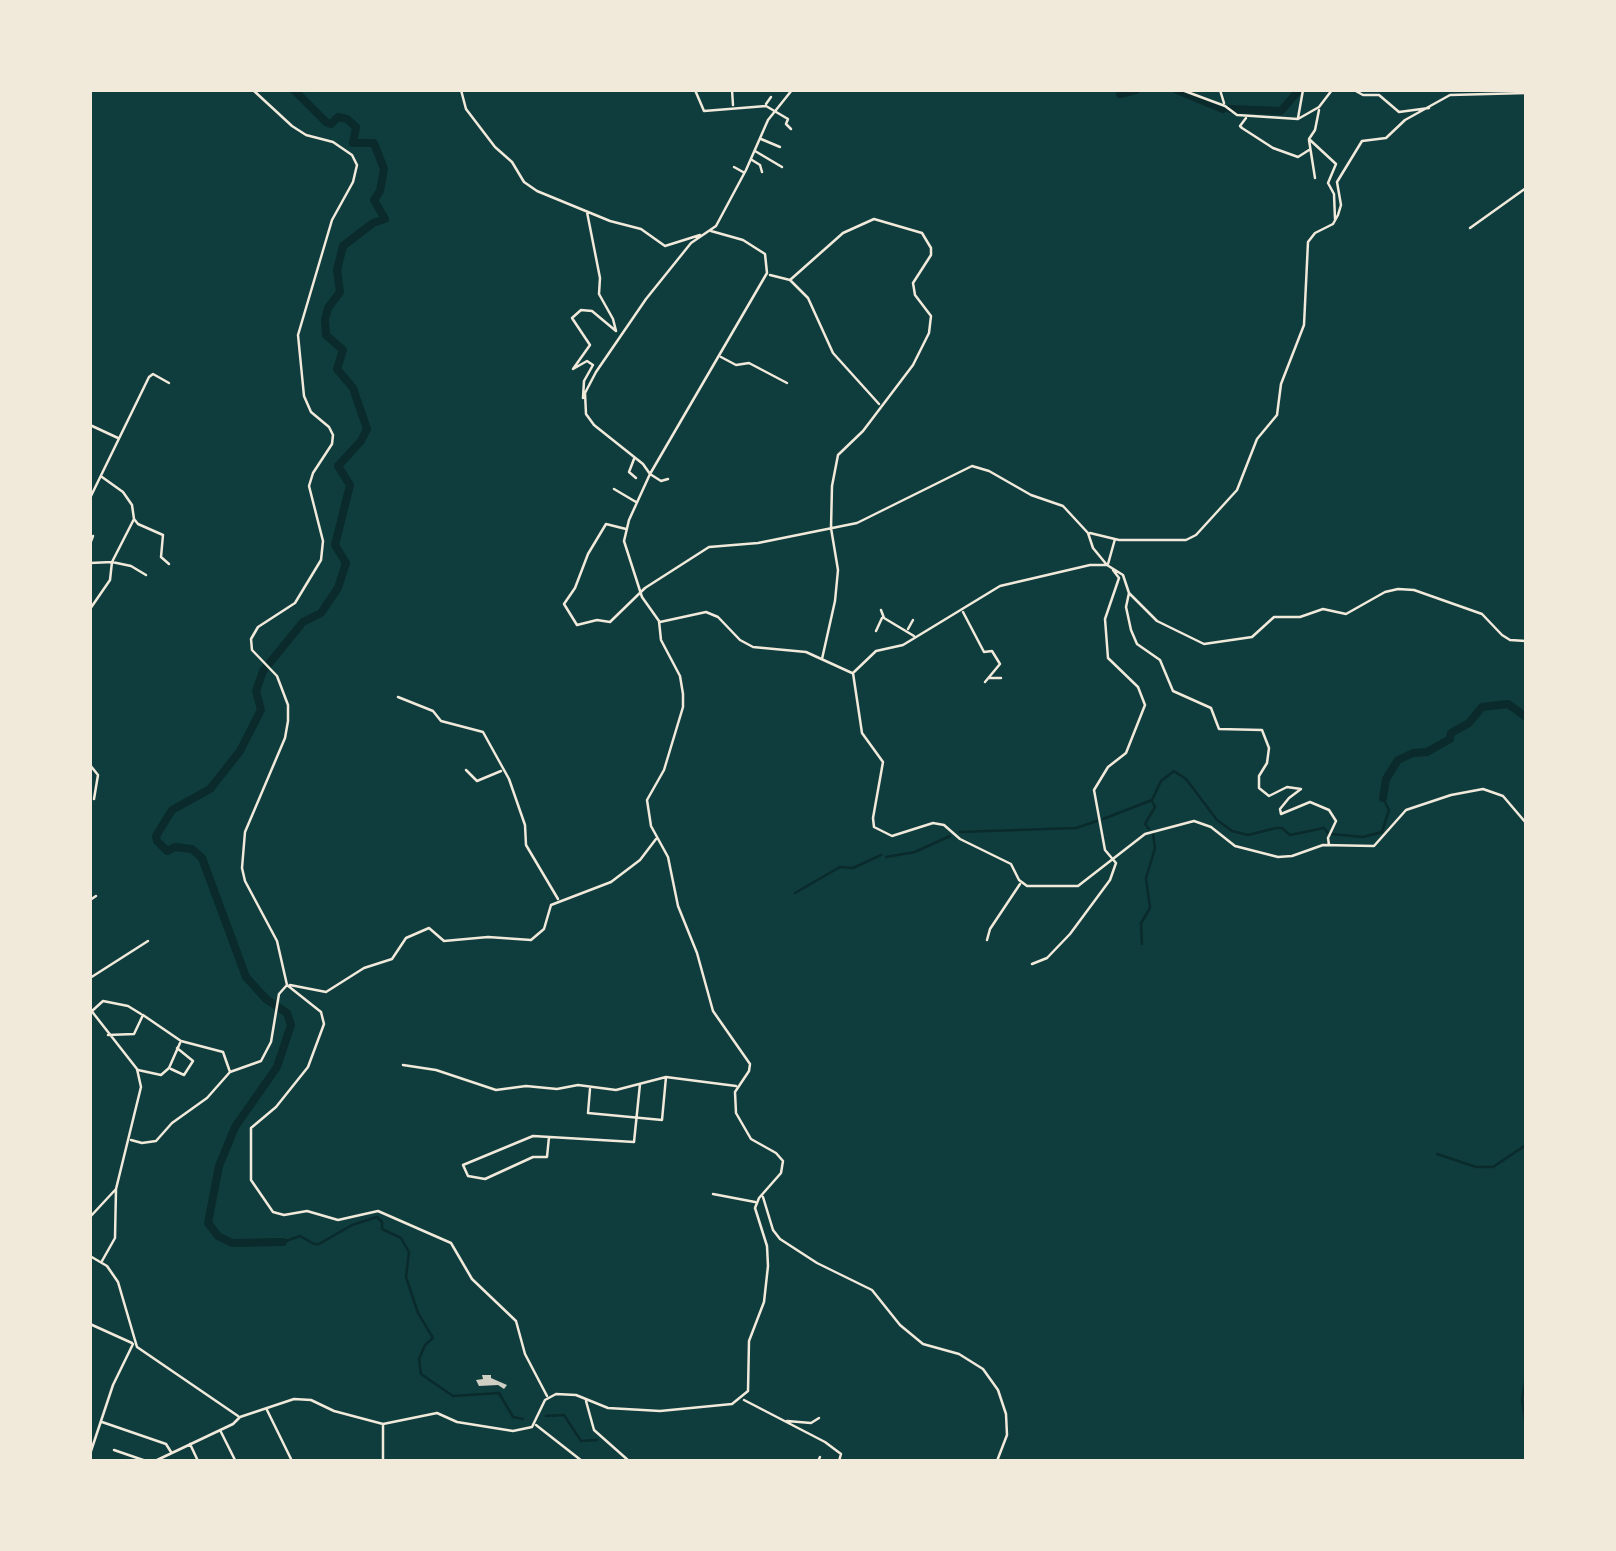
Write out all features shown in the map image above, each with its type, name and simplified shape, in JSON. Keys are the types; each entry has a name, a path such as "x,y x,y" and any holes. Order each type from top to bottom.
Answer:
{"street":[{"path":"253,90 292,126 306,135 334,142 352,155 357,172 332,220 298,335 304,396 312,412 330,427 333,435 330,448 310,478 323,551 295,603 252,636 252,650 277,676 288,706 285,738 245,832 241,860 245,881 276,941 287,985 320,1012 323,1032 308,1067 276,1107 251,1128 252,1180 274,1212 284,1215 307,1211 338,1220 378,1211 451,1243 472,1278 516,1321 525,1354 548,1397"},
{"path":"462,90 466,109 526,184 587,212 641,229 665,246 711,231 743,240 765,254 768,274 650,474 626,529 625,546 641,592 659,621 661,640 680,676 684,700 664,770 646,800 651,826 668,857 678,906 697,953 713,1011 750,1064 738,1086 734,1105 748,1134 783,1161 782,1173 756,1203"},
{"path":"695,90 704,110 766,106 788,120 786,124 791,129"},
{"path":"732,90 732,107"},
{"path":"711,231 745,172 759,138 792,90"},
{"path":"1182,90 1225,106"},
{"path":"1220,90 1229,112 1247,117 1298,119 1320,107"},
{"path":"1298,119 1303,90"},
{"path":"1315,178 1310,139 1316,130 1320,107 1332,90"},
{"path":"1354,90 1364,95 1379,94 1399,112 1426,107 1429,110"},
{"path":"1088,532 1115,539 1190,539 1237,490 1256,439 1277,415 1281,384 1304,325 1308,242 1336,221 1341,204 1337,182 1362,140 1386,138 1406,120 1450,96 1526,93"},
{"path":"766,106 771,97"},
{"path":"1247,117 1240,126 1273,148 1298,156 1309,150"},
{"path":"759,138 780,147"},
{"path":"1310,139 1336,164 1328,182 1334,194 1336,221"},
{"path":"754,150 782,167"},
{"path":"750,159 760,165 762,172"},
{"path":"734,167 745,172"},
{"path":"1470,228 1526,188"},
{"path":"587,212 600,278 599,294 614,319 616,331"},
{"path":"790,280 843,233 869,220 880,219 915,230 926,237 931,254 913,284 932,324 913,365 862,432 838,454 830,528 838,570 822,659"},
{"path":"668,479 661,481 650,474 591,422 585,398 592,377 620,335 686,248 703,234"},
{"path":"768,274 790,280 808,298 833,353 879,406"},
{"path":"585,398 581,395 592,365 587,361 573,369 590,345 572,318 581,310 592,311 620,335"},
{"path":"721,356 736,366 750,363 787,383"},
{"path":"90,498 148,377 153,374 169,383"},
{"path":"90,425 119,439"},
{"path":"634,457 628,472 636,478"},
{"path":"626,529 610,523 603,526 564,604 577,626 596,620 610,622 641,592 714,545 758,543 860,522 972,466 989,470 1030,496 1063,506 1088,532 1093,548 1119,578 1105,619 1108,658 1138,688 1144,705 1126,753 1108,768 1094,790 1104,846 1116,863 1110,880 1047,958 1032,964"},
{"path":"102,477 124,492 138,524 163,535 161,557 169,564"},
{"path":"614,489 638,503"},
{"path":"90,609 110,580 112,562 134,519"},
{"path":"90,544 93,536"},
{"path":"1107,565 1115,539"},
{"path":"90,563 131,566 146,575"},
{"path":"853,673 876,651 903,645 1007,584 1090,565 1107,565 1123,574 1131,630 1138,644 1160,660 1172,691 1211,708 1219,730 1262,730 1269,748 1260,788 1270,796 1287,787 1301,789 1280,809 1281,814 1310,802 1329,810 1336,820 1329,845"},
{"path":"1128,592 1157,621 1204,644 1252,638 1274,617 1300,617 1322,609 1346,614 1398,588 1482,614 1502,635 1526,642"},
{"path":"881,610 884,618 915,637"},
{"path":"962,610 984,652 992,651 1000,664 986,680 1001,678"},
{"path":"659,621 706,612 718,617 740,640 753,647 796,649 853,673"},
{"path":"876,631 884,618"},
{"path":"908,630 913,620"},
{"path":"853,673 862,733 883,762 874,827 892,836 933,823 944,826 960,839 1011,864 1021,882 1033,886 1078,886 1145,834 1194,821 1211,827 1235,846 1266,856 1292,856 1329,845 1374,846 1406,810 1483,789 1503,796 1526,823"},
{"path":"398,697 432,712 441,721 482,732 503,770 525,826 526,845 558,901"},
{"path":"90,765 98,775 94,799"},
{"path":"466,770 480,781 503,770"},
{"path":"287,985 326,992 364,968 392,959 406,938 429,928 444,940 531,940 544,928 549,907 611,882 640,860 657,838"},
{"path":"987,940 1021,882"},
{"path":"90,900 96,896"},
{"path":"90,978 148,941"},
{"path":"130,1140 156,1141 172,1123 207,1098 230,1072 261,1061 270,1042 279,994 287,985"},
{"path":"102,1262 115,1238 116,1189 141,1087 136,1070 91,1011 103,1002 128,1006 180,1042 224,1052 230,1072"},
{"path":"108,1035 134,1034 143,1015"},
{"path":"136,1070 162,1075 180,1042"},
{"path":"169,1068 184,1075 192,1061 176,1047"},
{"path":"403,1065 436,1070 496,1090 526,1086 616,1090 666,1077 738,1086"},
{"path":"588,1113 662,1120 666,1077"},
{"path":"548,1137 547,1157 533,1157 486,1179 468,1176 463,1164 533,1136 634,1142 640,1084"},
{"path":"587,1124 590,1088"},
{"path":"90,1217 116,1189"},
{"path":"713,1194 756,1203"},
{"path":"763,1196 772,1230 780,1239 817,1263 872,1290 900,1325 923,1344 958,1354 983,1370 998,1390 1006,1414 1007,1436 997,1461"},
{"path":"155,1461 240,1417 303,1398 382,1424 437,1412 457,1422 513,1431 534,1424 548,1397 561,1393 608,1408 660,1412 725,1405 742,1398 749,1383 751,1330 766,1292 767,1246 756,1203"},
{"path":"90,1256 102,1262 118,1282 133,1325 134,1343 118,1373 90,1452"},
{"path":"90,1324 134,1343 240,1417"},
{"path":"742,1398 836,1449 841,1454 839,1461"},
{"path":"586,1400 594,1430 630,1461"},
{"path":"267,1410 292,1461"},
{"path":"786,1422 810,1423 819,1418"},
{"path":"100,1422 166,1444 172,1453"},
{"path":"382,1424 382,1461"},
{"path":"534,1424 582,1461"},
{"path":"220,1430 235,1460"},
{"path":"190,1444 198,1461"},
{"path":"114,1450 146,1461"}],"building":[{"path":"482,1375 491,1375 507,1385 504,1389 498,1385 479,1386 476,1380 483,1379"}],"waterway":[{"path":"283,1242 232,1243 218,1236 208,1223 219,1166 235,1127 277,1067 291,1025 287,1013 266,999 246,977 202,858 192,849 175,847 167,851 156,836 172,810 210,789 240,751 261,710 256,691 263,671 303,622 321,613 338,588 346,563 335,545 350,485 338,466 367,429 353,388 337,369 343,350 326,335 325,320 328,308 340,292 337,270 343,246 373,223 385,219 374,200 384,169 374,143 353,143 356,127 347,119 338,117 331,124 326,122 294,90"},
{"path":"1120,94 1136,90"},
{"path":"1177,90 1223,109"},
{"path":"1230,109 1281,111 1299,90"},
{"path":"1383,798 1386,779 1398,760 1427,752 1450,739 1451,733 1469,723 1482,707 1508,704 1526,717"},
{"path":"1103,819 1152,800 1161,781 1174,771 1186,779 1217,820 1232,831 1248,835 1282,828 1290,835 1324,828 1328,833"},
{"path":"1331,834 1363,837 1382,832 1389,810 1383,798"},
{"path":"1149,829 1145,824 1155,807 1152,801"},
{"path":"960,832 1076,828 1097,821"},
{"path":"1142,944 1141,923 1150,908 1146,878 1155,848 1153,834"},
{"path":"886,857 915,852 950,836"},
{"path":"795,893 840,867 853,868 881,855"},
{"path":"1437,1154 1476,1167 1493,1167 1526,1145"},
{"path":"283,1242 300,1236 319,1244 352,1225 377,1217 382,1229 401,1238 409,1252 406,1277 418,1313 433,1338 419,1359 421,1374 453,1396 499,1393 513,1417 523,1419"},
{"path":"1526,1377 1522,1399 1526,1427"},
{"path":"546,1416 564,1415 581,1441 597,1440"}]}
